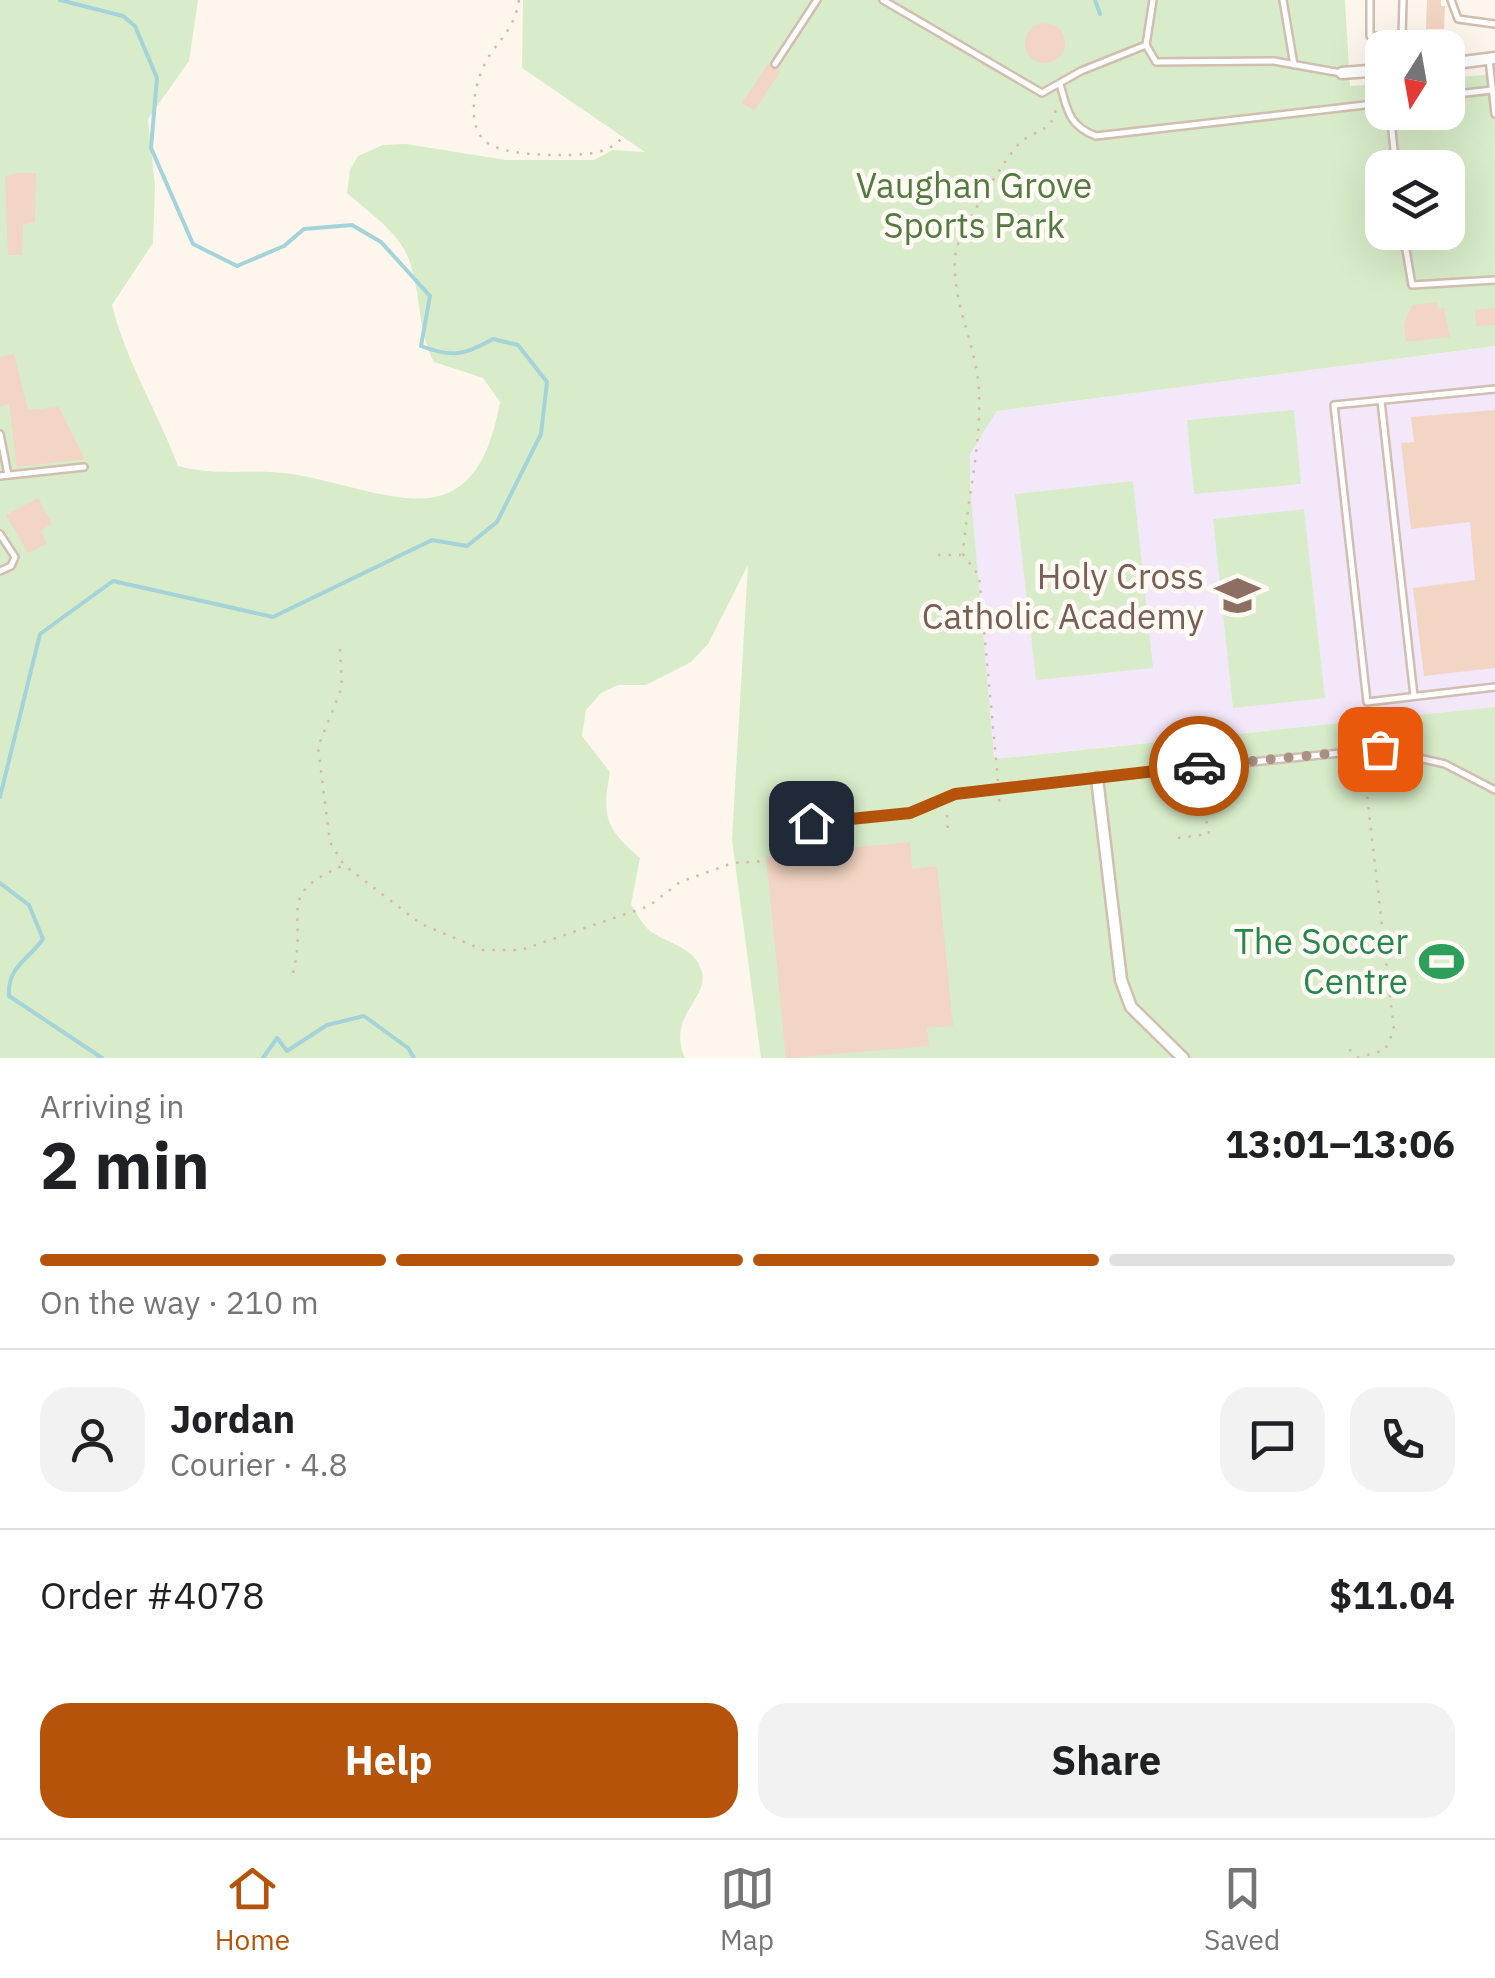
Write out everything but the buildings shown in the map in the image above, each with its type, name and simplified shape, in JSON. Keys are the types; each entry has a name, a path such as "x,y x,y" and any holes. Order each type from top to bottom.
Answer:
{"street":[{"path":"1465,62 1492,58"},
{"path":"1342,74 1365,72"},
{"path":"1097,778 1120,980 1132,1007 1182,1058"}],"lane":[{"path":"775,64 817,0"},
{"path":"883,0 1042,94 1146,45"},
{"path":"1154,0 1146,45 1156,62 1294,64 1342,74"},
{"path":"1283,0 1294,64"},
{"path":"1370,0 1370,30"},
{"path":"1402,30 1403,0"},
{"path":"1451,0 1458,19 1495,24"},
{"path":"1492,58 1495,114"},
{"path":"1059,84 1069,118 1078,129 1096,136 1365,105"},
{"path":"1465,93 1492,90"},
{"path":"1406,250 1412,285 1495,280"},
{"path":"1495,389 1334,405 1367,702 1495,687"},
{"path":"1381,400 1414,696"},
{"path":"0,434 4,475 84,467"},
{"path":"0,534 15,557 11,566 0,571"},
{"path":"811,823 910,813 955,794 998,788 1380,749 1446,764 1495,790"}],"path":[{"path":"519,0 510,31 490,54 475,93 478,130 486,142 504,149 558,155 606,150 622,136"},
{"path":"1000,809 979,576 964,554 978,380 956,276 956,250 1021,140 1044,132 1055,118 1059,84"},
{"path":"938,556 964,554"},
{"path":"340,649 342,687 318,747 330,842 344,865 422,924 483,950 522,950 650,906 680,882 733,863 766,861"},
{"path":"1357,1058 1385,1050 1394,1030 1364,770"},
{"path":"1178,838 1209,834 1200,787"},
{"path":"946,814 948,830"},
{"path":"293,973 301,944 298,897 310,880 344,865"},
{"path":"1350,1049 1351,1058"}],"shaded area":[{"name":"Holy Cross Catholic Academy","path":"1495,346 1495,707 993,759 970,454 997,411"}],"green space":[{"name":"Vaughan Grove Sports Park","path":"0,0 198,0 189,61 148,119 155,186 153,243 112,305 125,347 178,466 292,474 394,497 423,498 449,493 470,476 488,447 500,402 483,378 434,362 424,336 407,255 388,229 347,193 350,170 358,156 383,145 406,144 506,160 594,160 613,150 645,152 522,68 523,0 1345,0 1350,86 1365,85 1365,130 1465,130 1465,77 1495,74 1495,346 997,411 970,454 970,484 994,759 1495,707 1495,1058 761,1058 732,840 748,565 708,644 691,662 646,685 618,685 601,693 586,710 582,736 610,772 606,800 609,821 619,838 640,858 631,904 649,930 687,951 702,972 700,991 681,1031 685,1058 0,1058"},
{"path":"1294,410 1301,484 1194,494 1187,420"},
{"path":"1133,481 1153,668 1036,680 1015,494"},
{"path":"1304,509 1325,698 1233,708 1213,519"}],"waterway":[{"path":"0,797 40,634 113,581 273,617 432,540 467,546 497,522 541,434 547,382 518,345 493,339 474,349 450,353 421,346 430,296 381,242 352,225 304,229 284,246 237,266 193,244 151,148 157,78 135,26 123,16 60,0"},
{"path":"1095,0 1100,14"},
{"path":"0,883 29,905 43,939 15,971 9,996 102,1058"},
{"path":"263,1058 277,1038 287,1051 327,1025 364,1016 408,1048 414,1058"}],"way so far":[{"path":"1199,766 1380,749"}],"place":[{"name":"Holy Cross Catholic Academy","path":"1237,596"},
{"name":"The Soccer Centre","path":"1441,961"}],"route":[{"path":"811,823 910,813 955,794 1199,766"}]}
